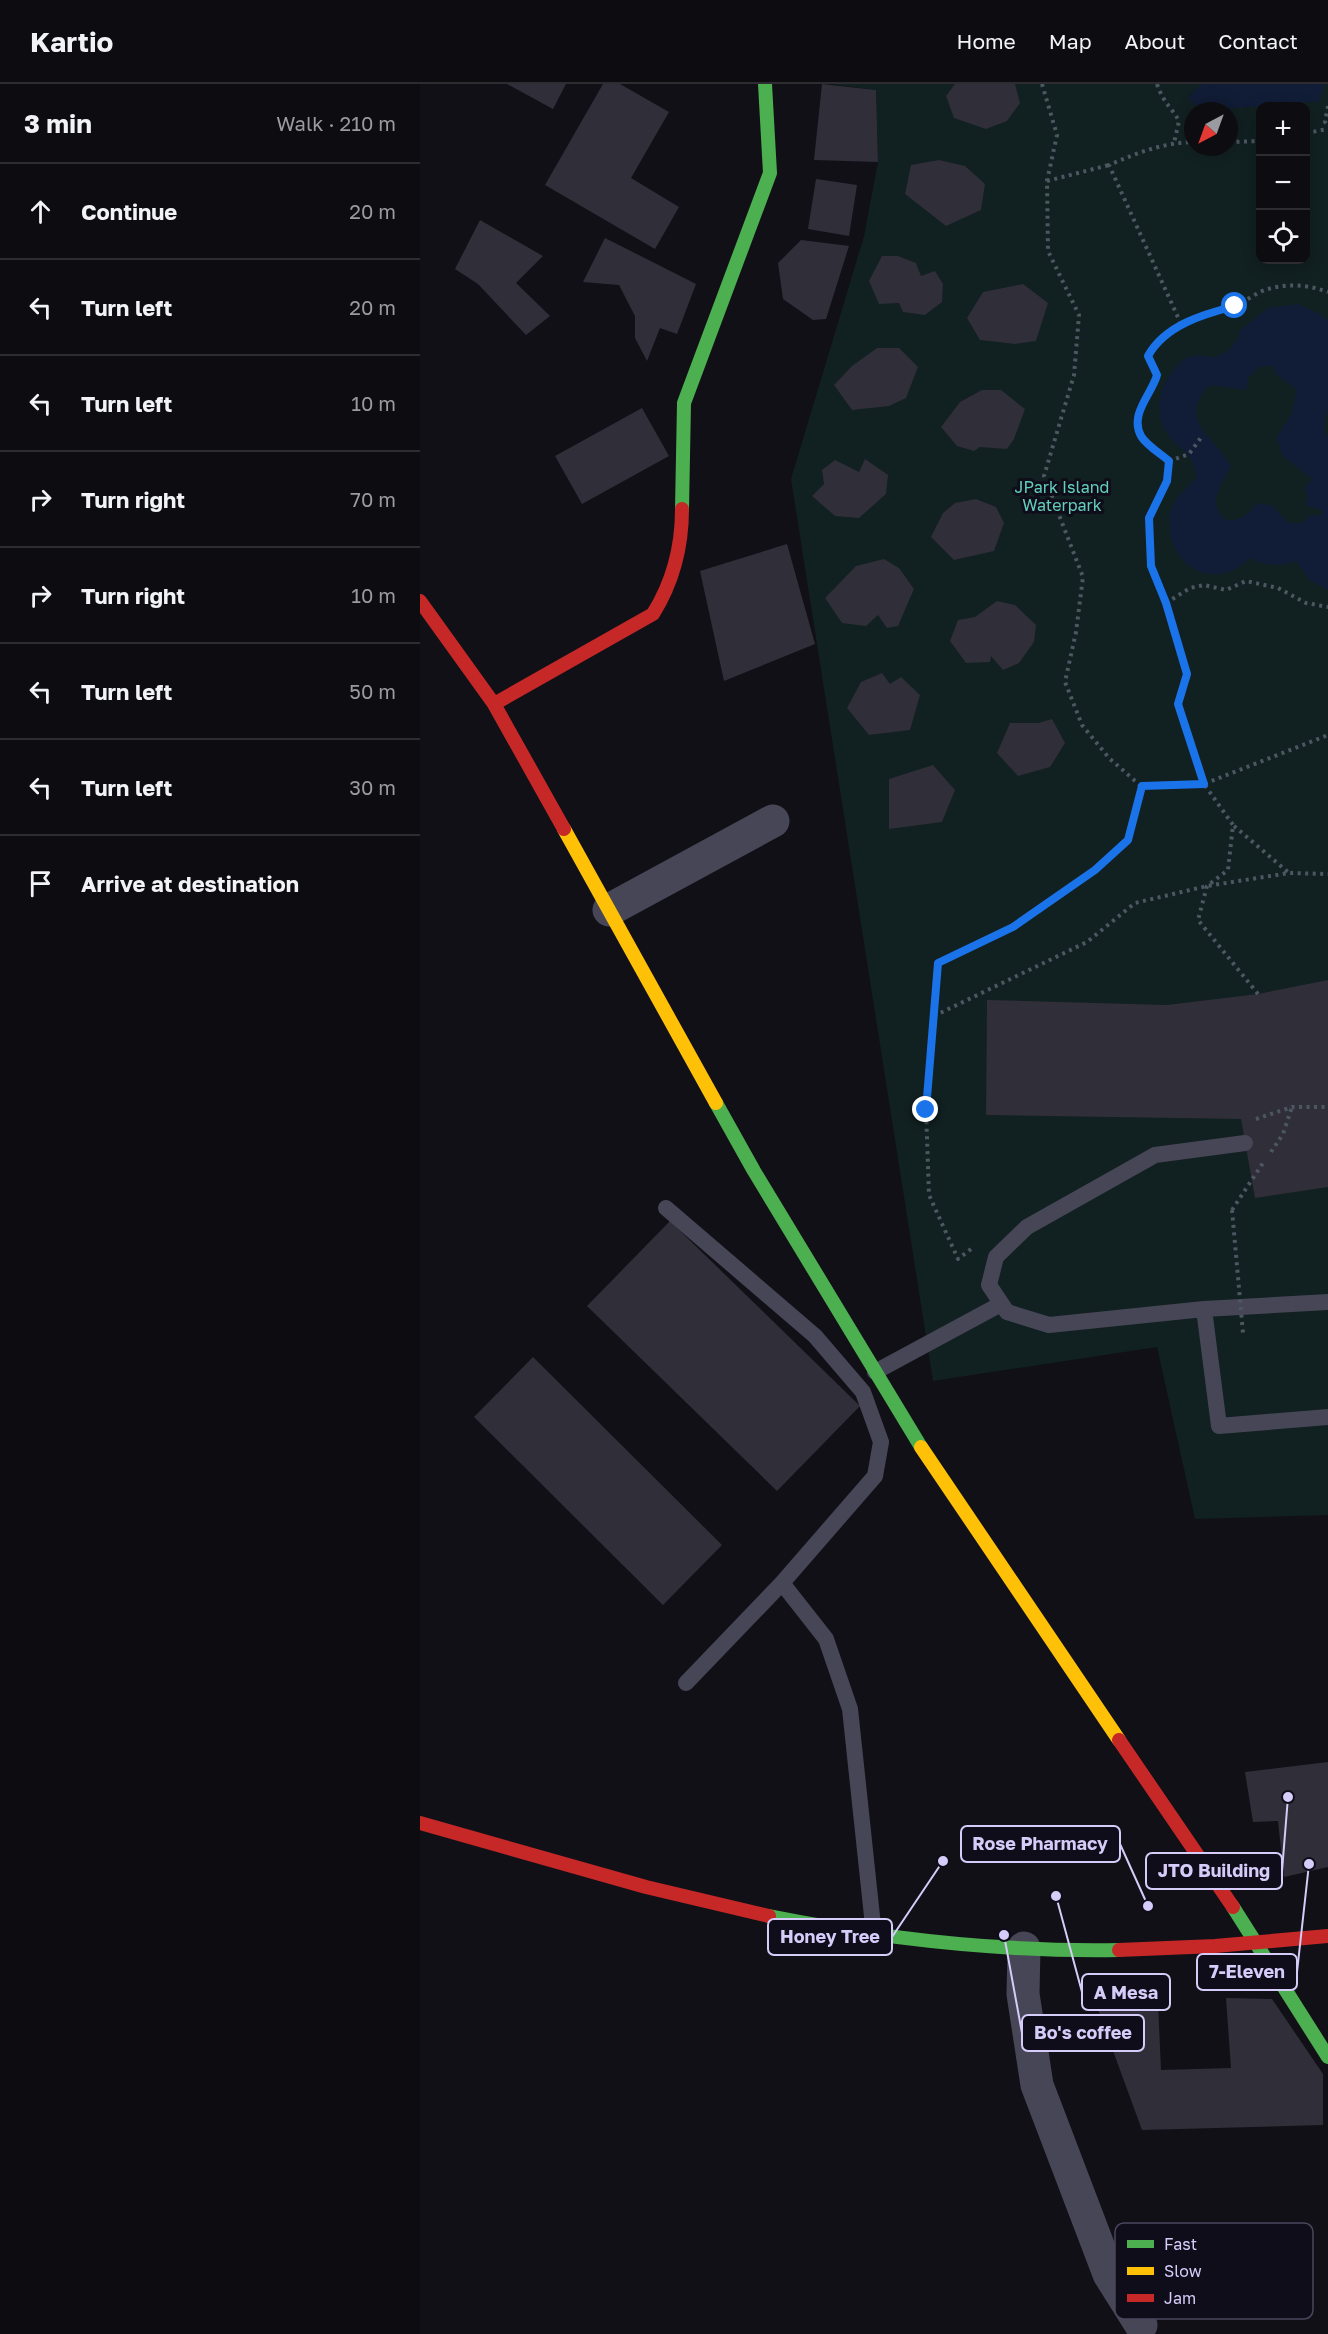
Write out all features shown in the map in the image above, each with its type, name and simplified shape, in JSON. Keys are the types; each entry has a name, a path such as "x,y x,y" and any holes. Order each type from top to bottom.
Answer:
{"street":[{"path":"494,705 653,614 668,590 682,537 681,445 684,403 770,173 765,84"},
{"path":"420,601 494,705 754,1171 938,1476 1259,1944 1328,2057"},
{"path":"609,910 773,820"},
{"path":"420,1823 657,1892 874,1935 1068,1950 1259,1944 1328,1936"},
{"path":"1024,1948 1023,1994 1037,2085 1109,2274 1115,2284"},
{"path":"1137,2319 1141,2325"}],"lane":[{"path":"1245,1143 1155,1155 1026,1227 996,1257 989,1285 1007,1312 1049,1325 1204,1309 1328,1302"},
{"path":"666,1208 815,1336 863,1392 881,1442 874,1476 782,1583 686,1683"},
{"path":"875,1372 1001,1304"},
{"path":"1204,1309 1218,1426 1328,1417"},
{"path":"782,1583 826,1640 850,1708 874,1935"}],"path":[{"path":"1042,84 1057,135 1047,181 1048,251 1079,315 1074,375 1044,476 1083,577 1076,632 1065,682 1082,724 1109,758 1142,786 1204,784 1328,735"},
{"path":"1156,84 1164,103 1174,111 1179,121 1174,143"},
{"path":"1310,132 1328,128 1325,114 1328,106"},
{"path":"1238,142 1256,141"},
{"path":"1047,181 1109,165 1142,151 1184,142"},
{"path":"1109,165 1181,324"},
{"path":"1169,461 1141,437 1138,421 1140,409 1157,375 1148,356 1152,349 1181,324 1235,306 1268,289 1308,285 1328,292"},
{"path":"1169,461 1189,454 1203,435"},
{"path":"1169,461 1167,481 1149,518 1151,566 1166,603 1187,674 1178,704 1204,784 1233,825 1289,873"},
{"path":"1166,603 1197,586 1204,585 1226,590 1246,581 1278,588 1306,603 1328,607"},
{"path":"958,1259 929,1194 926,1110 938,963 1013,927 1095,870 1128,840 1142,786"},
{"path":"1233,825 1228,870 1208,886 1198,920 1258,994"},
{"path":"934,1016 1087,942 1135,903 1208,886 1289,873 1328,874"},
{"path":"1232,1210 1243,1332"}],"green space":[{"name":"JPark Island Waterpark","path":"830,84 1328,84 1328,1515 1195,1519 1157,1347 933,1381 791,479 864,236 878,162 876,90"}],"water":[{"path":"1202,84 1324,84 1319,101 1256,102 1256,106 1238,108 1238,102 1193,102 1188,97"},
{"path":"1298,304 1322,315 1328,321 1328,407 1324,427 1328,440 1328,590 1309,580 1296,561 1273,565 1260,563 1250,558 1238,568 1226,573 1200,572 1179,556 1173,543 1170,512 1179,497 1197,478 1189,456 1172,440 1162,424 1159,404 1164,385 1175,368 1185,359 1197,356 1213,358 1228,351 1240,336 1238,332 1268,308","holes":["1273,366 1276,374 1297,390 1291,415 1277,437 1282,455 1312,479 1304,488 1308,497 1305,505 1322,510 1322,515 1309,516 1302,523 1288,523 1273,506 1257,503 1244,516 1226,520 1220,513 1216,500 1231,466 1202,428 1197,419 1196,409 1209,385 1246,390 1248,378 1259,367"]}],"building":[{"path":"507,84 566,84 553,109"},
{"path":"603,84 620,84 669,112 631,178 679,207 655,249 545,185"},
{"path":"822,84 876,90 878,162 814,160"},
{"path":"955,84 1015,84 1020,103 1007,121 986,129 954,118 946,96"},
{"path":"939,160 965,166 985,184 981,210 946,226 905,194 911,165"},
{"path":"816,179 857,185 849,236 808,229"},
{"path":"480,220 543,256 516,283 550,316 526,335 478,284 455,269"},
{"path":"605,238 696,284 677,334 660,328 647,361 635,338 635,316 619,285 583,282"},
{"path":"801,240 849,246 826,319 813,320 783,299 778,263"},
{"path":"882,256 898,256 916,263 921,276 935,271 943,284 942,302 925,315 903,312 899,303 879,304 869,281"},
{"path":"1023,284 1048,303 1036,341 1015,344 980,340 967,318 983,292"},
{"path":"877,348 899,348 918,367 906,398 889,406 852,410 834,385 852,366"},
{"path":"982,390 1001,390 1025,409 1014,439 1007,449 980,447 974,451 957,446 941,427 960,402"},
{"path":"642,408 669,456 582,504 555,456"},
{"path":"865,459 888,475 886,494 859,518 835,516 812,496 824,484 822,470 835,460 859,472"},
{"path":"976,499 996,507 1004,523 994,551 954,560 931,537 943,513 955,503"},
{"path":"787,544 815,644 724,681 700,571"},
{"path":"884,559 899,568 914,589 898,626 887,628 878,615 866,626 842,623 825,598 856,566"},
{"path":"997,601 1015,605 1036,625 1034,642 1019,663 1003,670 991,656 990,662 966,663 950,641 958,620 975,617"},
{"path":"882,673 890,684 901,677 920,695 910,730 869,735 847,708 861,682"},
{"path":"1052,719 1065,743 1050,767 1018,776 997,753 1010,723 1038,723"},
{"path":"933,765 955,790 942,822 889,829 889,779"},
{"path":"1328,980 1328,1187 1255,1198 1241,1119 986,1115 987,1000 1167,1005 1258,994"},
{"path":"670,1221 860,1406 777,1491 587,1306"},
{"path":"533,1357 722,1545 663,1605 474,1417"},
{"path":"1328,1762 1328,1867 1284,1877 1278,1821 1253,1822 1245,1772"},
{"path":"1226,1998 1272,1999 1323,2074 1323,2125 1142,2130 1097,2007 1158,2003 1161,2070 1231,2068"}],"traffic: fast":[{"path":"682,509 684,403 770,173 765,84"},
{"path":"716,1103 754,1171 921,1447"},
{"path":"1233,1907 1328,2057"},
{"path":"769,1916 856,1931 943,1942 1031,1949 1119,1950"}],"traffic: slow":[{"path":"564,829 716,1103"},
{"path":"921,1447 1119,1740"}],"traffic: jam":[{"path":"494,704 653,614 666,589 675,564 682,509"},
{"path":"420,601 494,704 564,829"},
{"path":"1119,1740 1233,1907"},
{"path":"420,1823 646,1887 769,1916"},
{"path":"1119,1950 1215,1946 1328,1936"}],"place":[{"name":"JTO Building","path":"1288,1797"},
{"name":"Honey Tree","path":"943,1861"},
{"name":"7-Eleven","path":"1309,1864"},
{"name":"A Mesa","path":"1056,1896"},
{"name":"Rose Pharmacy","path":"1148,1906"},
{"name":"Bo's coffee","path":"1004,1935"}],"route":[{"path":"926,1110 938,963 1013,927 1095,870 1128,840 1142,786 1204,784 1178,704 1187,674 1166,603 1151,566 1149,518 1167,481 1169,461 1141,437 1138,421 1140,409 1157,375 1148,356 1152,349 1181,324 1211,312 1235,306"}]}
